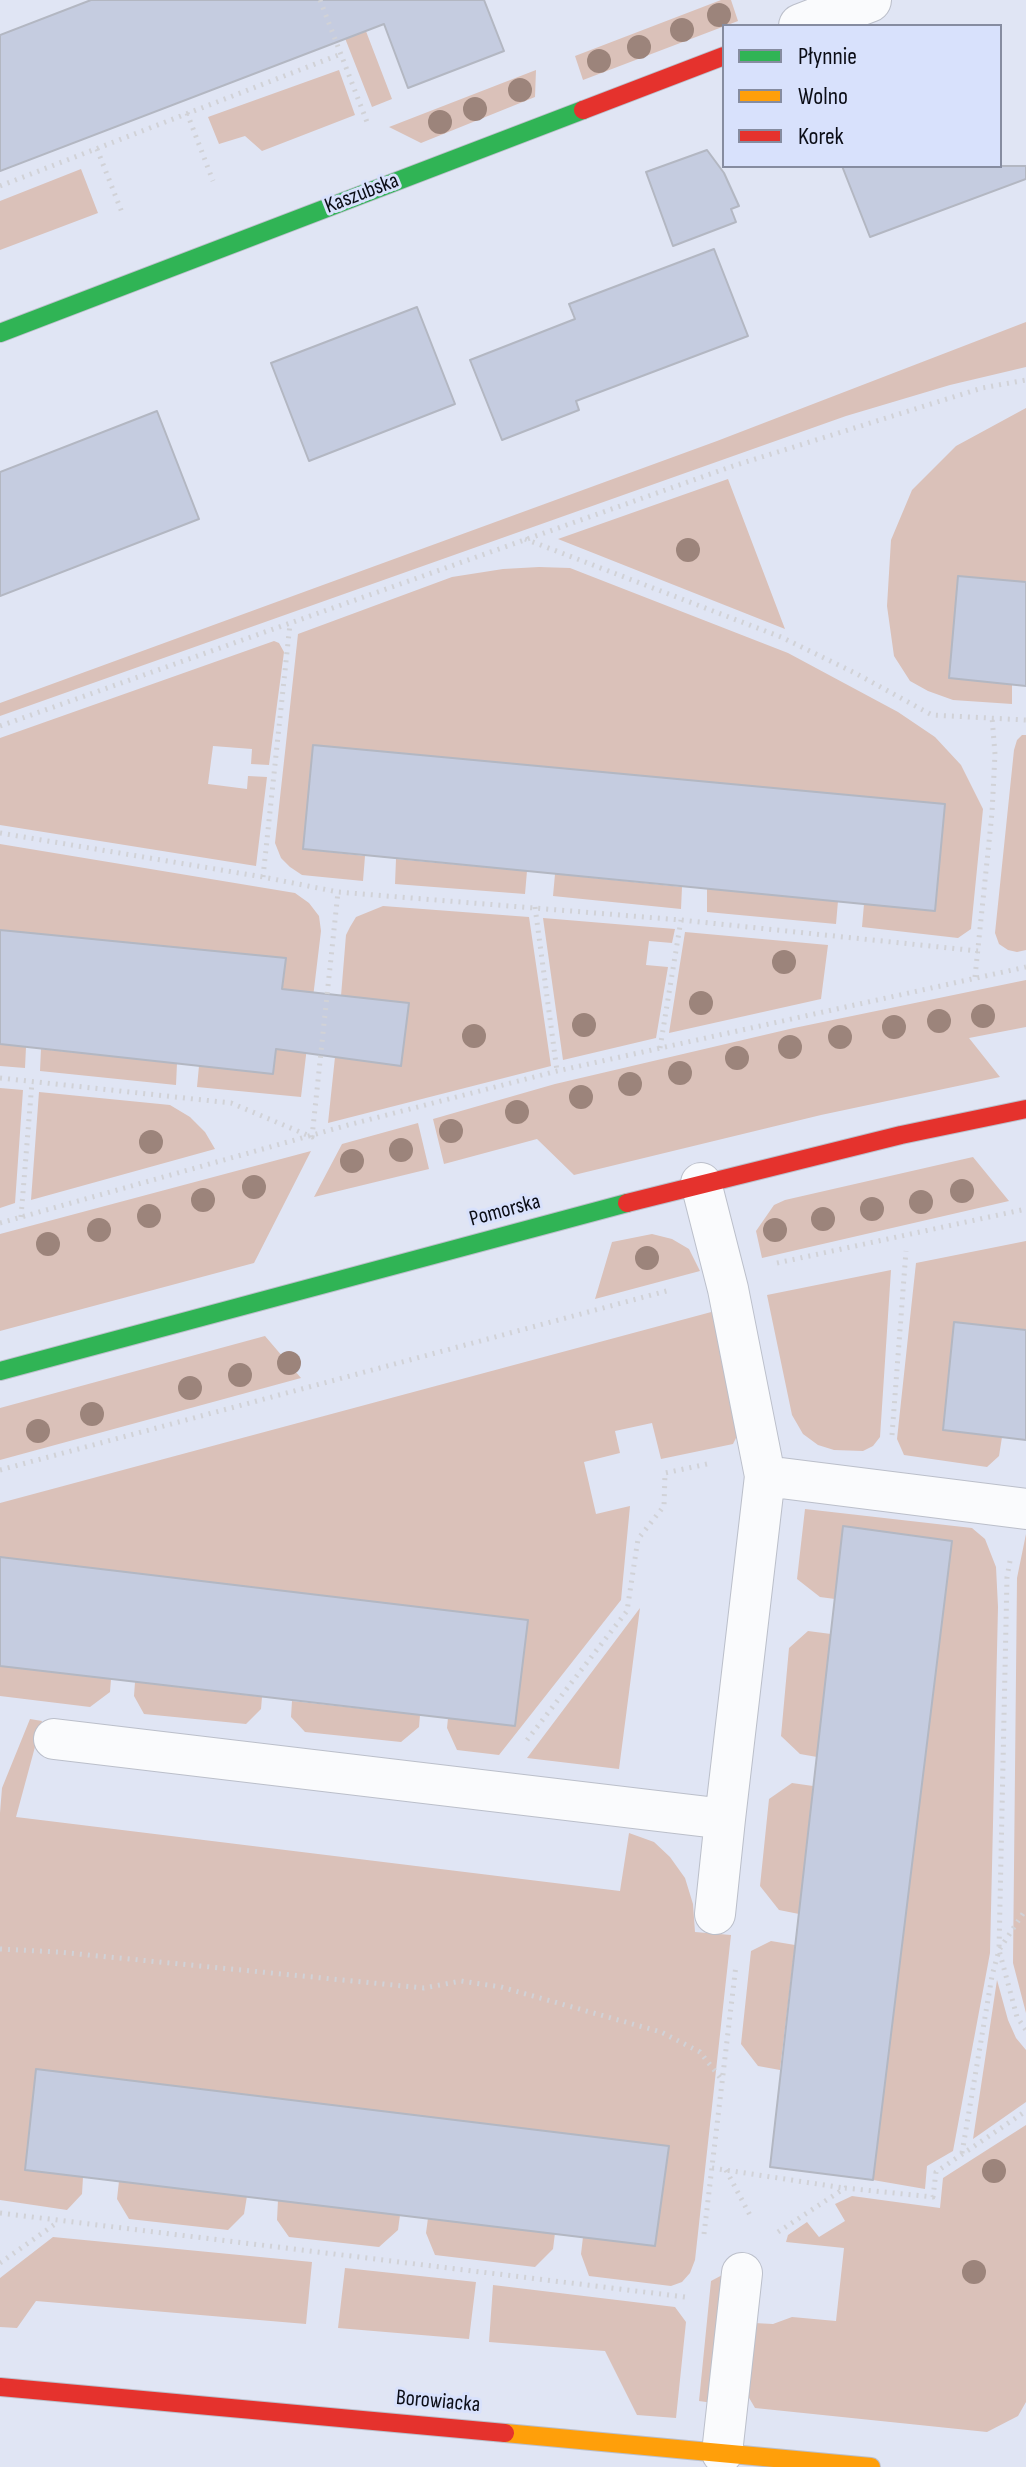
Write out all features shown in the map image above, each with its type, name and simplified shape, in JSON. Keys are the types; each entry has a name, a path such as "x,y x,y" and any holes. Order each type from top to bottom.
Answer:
{"street":[{"path":"806,24 869,0"},
{"name":"Kaszubska","path":"0,333 722,57"},
{"name":"Pomorska","path":"0,1371 701,1183 901,1135 1026,1109"},
{"name":"Borowiacka","path":"0,2387 871,2467"}],"lane":[{"path":"701,1183 725,1275 765,1476 715,1914"},
{"path":"765,1476 1022,1508"},
{"path":"54,1739 725,1819"},
{"path":"722,2453 742,2273"}],"path":[{"path":"320,0 367,122"},
{"path":"0,186 341,54"},
{"path":"187,113 213,181"},
{"path":"97,149 123,215"},
{"path":"0,726 733,466 982,388 1026,380"},
{"path":"524,539 781,637 932,715 1026,720"},
{"path":"263,877 290,624"},
{"path":"975,977 992,813 995,754 992,717"},
{"path":"0,833 338,892 681,920 978,951"},
{"path":"312,1137 338,892"},
{"path":"535,907 557,1071"},
{"path":"660,1048 681,920"},
{"path":"0,1223 557,1071 1026,967"},
{"path":"0,1078 231,1103 312,1137"},
{"path":"21,1217 32,1082"},
{"path":"0,1470 725,1275 1026,1209"},
{"path":"892,1437 906,1251"},
{"path":"524,1744 627,1611 638,1539 664,1506 665,1473 713,1463 757,1434"},
{"path":"962,2153 999,1950 1007,1577 1022,1508"},
{"path":"1026,1909 999,1950 1017,2017 1026,2030"},
{"path":"0,1949 424,1988 461,1981 501,1987 661,2032 700,2052 722,2080"},
{"path":"704,2239 737,1955"},
{"path":"712,2168 845,2188 933,2197 936,2172 1026,2111"},
{"path":"726,2170 758,2229"},
{"path":"776,2234 845,2188"},
{"path":"0,2213 697,2299"},
{"path":"0,2263 58,2222"}],"shaded area":[{"path":"330,0 354,0 392,99 372,107"},
{"path":"721,0 731,0 738,21 722,24 722,27 583,80 575,56"},
{"path":"339,70 355,115 262,151 245,136 219,144 208,117"},
{"path":"536,70 535,97 421,143 389,127"},
{"path":"81,169 98,213 0,250 0,201"},
{"path":"1026,322 1026,367 950,385 846,416 0,716 0,703 717,441"},
{"path":"1026,408 1026,582 949,677 1012,685 1012,704 953,700 910,681 894,656 887,606 891,540 912,490 956,446"},
{"path":"728,479 785,629 558,539"},
{"path":"539,567 570,568 788,653 898,712 935,737 961,765 983,809 971,929 958,938 862,927 864,904 935,910 945,804 313,745 303,849 365,856 363,881 302,875 290,867 281,858 275,843 298,634 452,577"},
{"path":"274,641 284,652 269,765 251,764 252,749 213,746 208,784 247,789 248,776 267,777 256,866 0,825 0,738"},
{"path":"1022,735 1026,735 1026,950 1017,952 999,944 995,933 1014,750"},
{"path":"0,844 295,893 309,903 319,916 321,931 301,1097 197,1087 199,1066 273,1074 286,958 0,930"},
{"path":"396,859 527,871 525,894 395,884"},
{"path":"555,874 682,887 681,909 553,896"},
{"path":"707,888 838,901 836,924 707,912"},
{"path":"383,906 529,917 551,1066 328,1123 335,1057 401,1065 409,1004 341,996 346,935 356,917"},
{"path":"543,918 675,929 672,943 649,941 646,965 668,967 656,1038 563,1060"},
{"path":"685,932 828,945 821,999 669,1033"},
{"path":"1026,980 1026,1027 969,1038 1000,1077 821,1115 574,1175 537,1139 444,1164 433,1119 555,1084 794,1028"},
{"path":"0,1044 26,1047 25,1068 0,1066"},
{"path":"41,1049 177,1063 176,1085 40,1071"},
{"path":"0,1088 23,1090 15,1203 0,1208"},
{"path":"39,1092 170,1105 190,1117 205,1132 215,1149 31,1200"},
{"path":"418,1123 429,1169 314,1197 342,1144"},
{"path":"311,1151 254,1263 0,1331 0,1234"},
{"path":"973,1157 1009,1201 762,1258 756,1231 774,1205"},
{"path":"652,1234 672,1239 689,1249 700,1271 595,1299 612,1242"},
{"path":"1026,1241 1026,1330 954,1322 943,1429 1002,1437 999,1456 987,1467 904,1455 897,1439 916,1263"},
{"path":"891,1270 880,1437 873,1446 863,1451 834,1450 818,1445 803,1434 792,1415 767,1295"},
{"path":"715,1311 737,1436 733,1444 661,1459 652,1423 615,1431 620,1453 584,1462 596,1514 630,1506 621,1600 499,1755 457,1750 447,1728 448,1718 515,1725 528,1620 0,1557 0,1503"},
{"path":"265,1336 301,1378 0,1460 0,1408"},
{"path":"805,1509 972,1528 985,1539 996,1567 998,1607 990,1953 953,2151 927,2166 925,2189 873,2180 952,1541 844,1526 835,1599 820,1597 797,1579"},
{"path":"1026,1534 1026,2013 1013,1963 1017,1578"},
{"path":"640,1608 619,1769 527,1758"},
{"path":"808,1631 831,1634 817,1757 800,1754 781,1736 789,1648"},
{"path":"0,1666 111,1679 110,1692 90,1707 0,1696"},
{"path":"135,1682 262,1697 261,1709 246,1724 144,1714 134,1696"},
{"path":"292,1701 420,1715 419,1727 401,1742 305,1732 291,1717"},
{"path":"30,1719 42,1721 16,1817 620,1891 629,1833 654,1842 685,1878 693,1904 695,1932 731,1935 695,2260 690,2273 682,2282 671,2286 589,2276 581,2254 583,2237 655,2246 668,2146 37,2069 25,2170 83,2177 82,2194 67,2210 0,2200 0,1813 2,1788"},
{"path":"792,1783 813,1786 799,1914 779,1910 760,1886 769,1799"},
{"path":"771,1941 795,1945 780,2070 758,2066 741,2044 751,1951"},
{"path":"997,1980 1008,2020 1016,2038 1026,2050 1026,2102 973,2139"},
{"path":"1026,2125 1026,2402 1018,2416 987,2432 755,2408 748,2396 754,2323 773,2324 792,2317 836,2321 844,2248 786,2242 788,2235 807,2222 819,2237 845,2221 835,2204 852,2196 940,2208 943,2178"},
{"path":"119,2181 247,2196 244,2214 228,2230 129,2219 117,2199"},
{"path":"278,2200 400,2215 398,2230 379,2247 289,2237 277,2220"},
{"path":"428,2218 555,2233 553,2249 535,2267 435,2255 426,2233"},
{"path":"53,2237 312,2262 306,2324 36,2301 17,2328 0,2327 0,2278"},
{"path":"345,2268 476,2282 469,2339 338,2328"},
{"path":"726,2273 713,2403 699,2401 711,2281"},
{"path":"493,2285 675,2307 686,2322 676,2418 637,2415 605,2351 489,2342"}],"building":[{"path":"91,0 484,0 504,51 408,88 384,24 0,171 0,35"},
{"path":"707,150 724,173 739,206 731,209 736,222 673,246 646,172"},
{"path":"1026,166 1026,179 870,237 843,168"},
{"path":"714,249 748,336 576,401 579,410 502,440 470,360 575,319 569,304"},
{"path":"417,307 455,404 309,461 271,363"},
{"path":"157,411 199,519 0,596 0,472"},
{"path":"958,576 1026,582 1026,686 949,678"},
{"path":"313,745 945,804 935,911 303,849"},
{"path":"0,930 286,958 282,989 409,1003 401,1066 276,1049 273,1074 0,1044"},
{"path":"954,1322 1026,1330 1026,1440 943,1430"},
{"path":"843,1526 952,1541 873,2180 770,2167"},
{"path":"0,1557 528,1620 515,1726 0,1666"},
{"path":"36,2069 669,2146 655,2246 25,2170"}],"traffic: fast":[{"path":"0,333 583,110"},
{"path":"0,1371 627,1203"}],"traffic: slow":[{"path":"505,2433 871,2467"}],"traffic: jam":[{"path":"583,110 722,57"},
{"path":"627,1203 901,1135 1026,1109"},
{"path":"0,2387 505,2433"}]}
